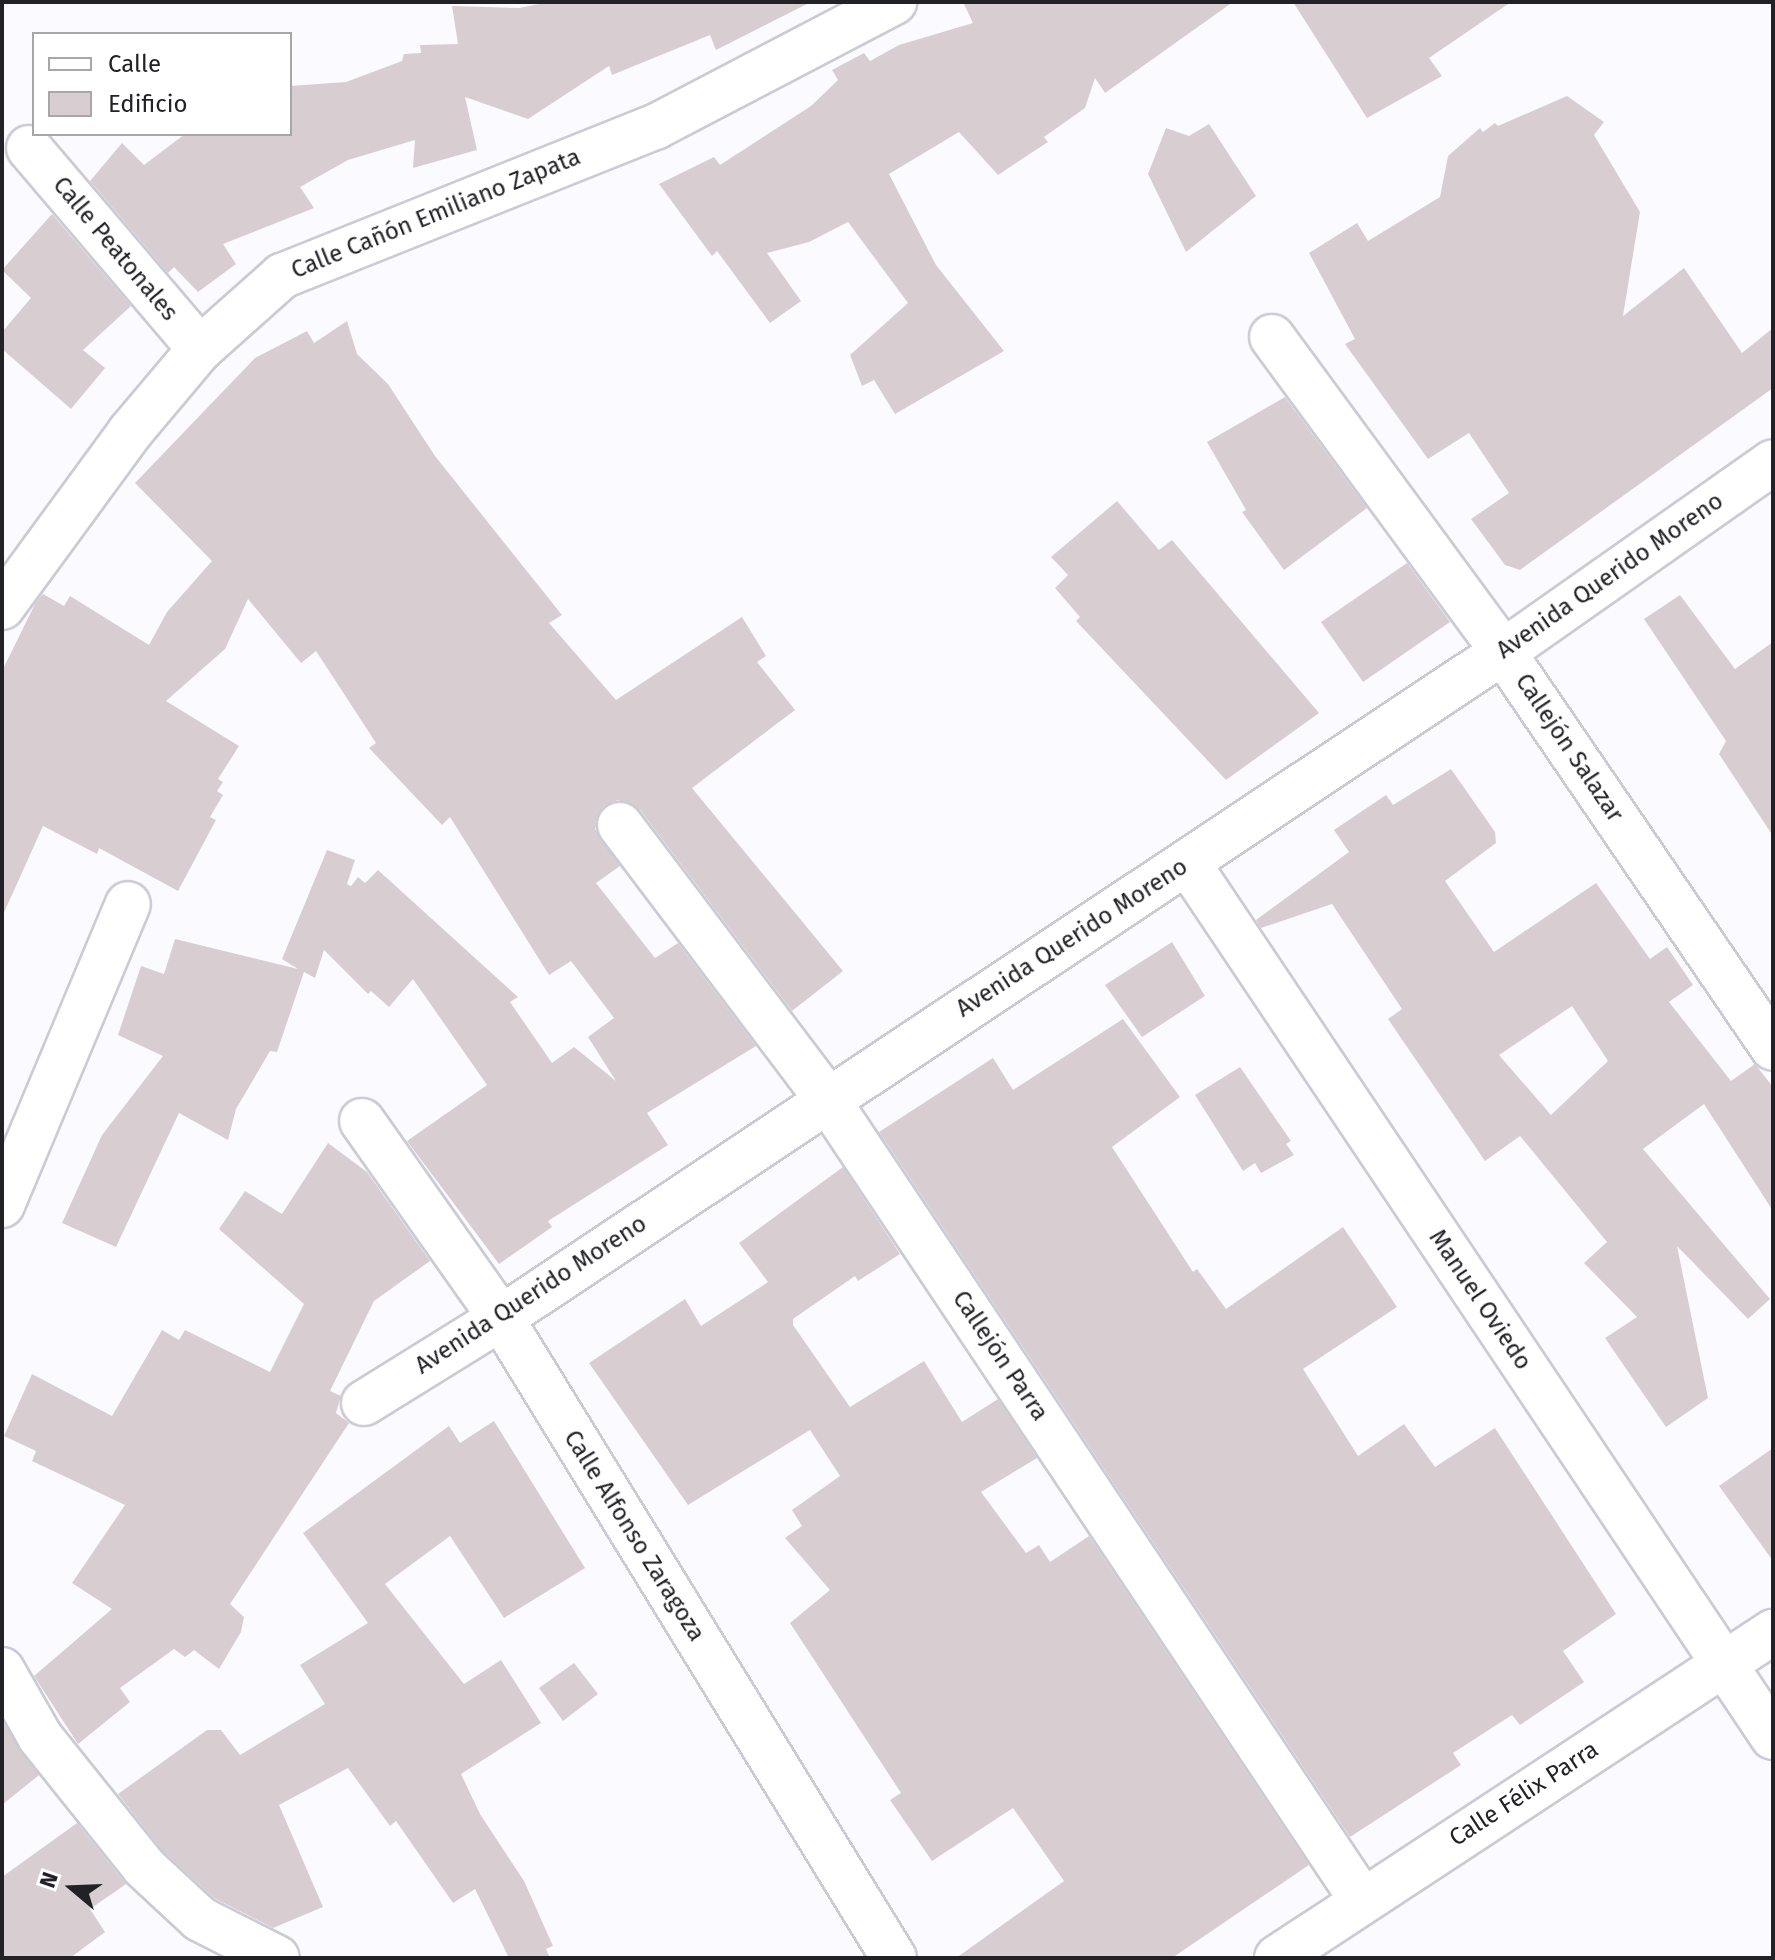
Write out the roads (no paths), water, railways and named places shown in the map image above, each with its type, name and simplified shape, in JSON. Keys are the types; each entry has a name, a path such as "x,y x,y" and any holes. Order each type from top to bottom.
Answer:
{"street":[{"name":"Calle Cañón Emiliano Zapata","path":"2,607 130,432 200,349 282,276 655,127 894,2"},
{"name":"Calle Peatonales","path":"29,148 200,349"},
{"name":"Callejón Salazar","path":"1272,337 1503,652 1773,1048"},
{"name":"Avenida Querido Moreno","path":"364,1403 501,1318 1503,652 1773,462"},
{"name":"Callejón Parra","path":"620,825 827,1099 1362,1900"},
{"name":"Manuel Oviedo","path":"1187,862 1773,1737"},
{"path":"2,1205 128,904"},
{"name":"Calle Alfonso Zaragoza","path":"362,1121 501,1318 894,1958"},
{"name":"Calle Félix Parra","path":"1277,1958 1773,1632"},
{"path":"2,1670 40,1737 144,1867 200,1919 277,1958"}]}
